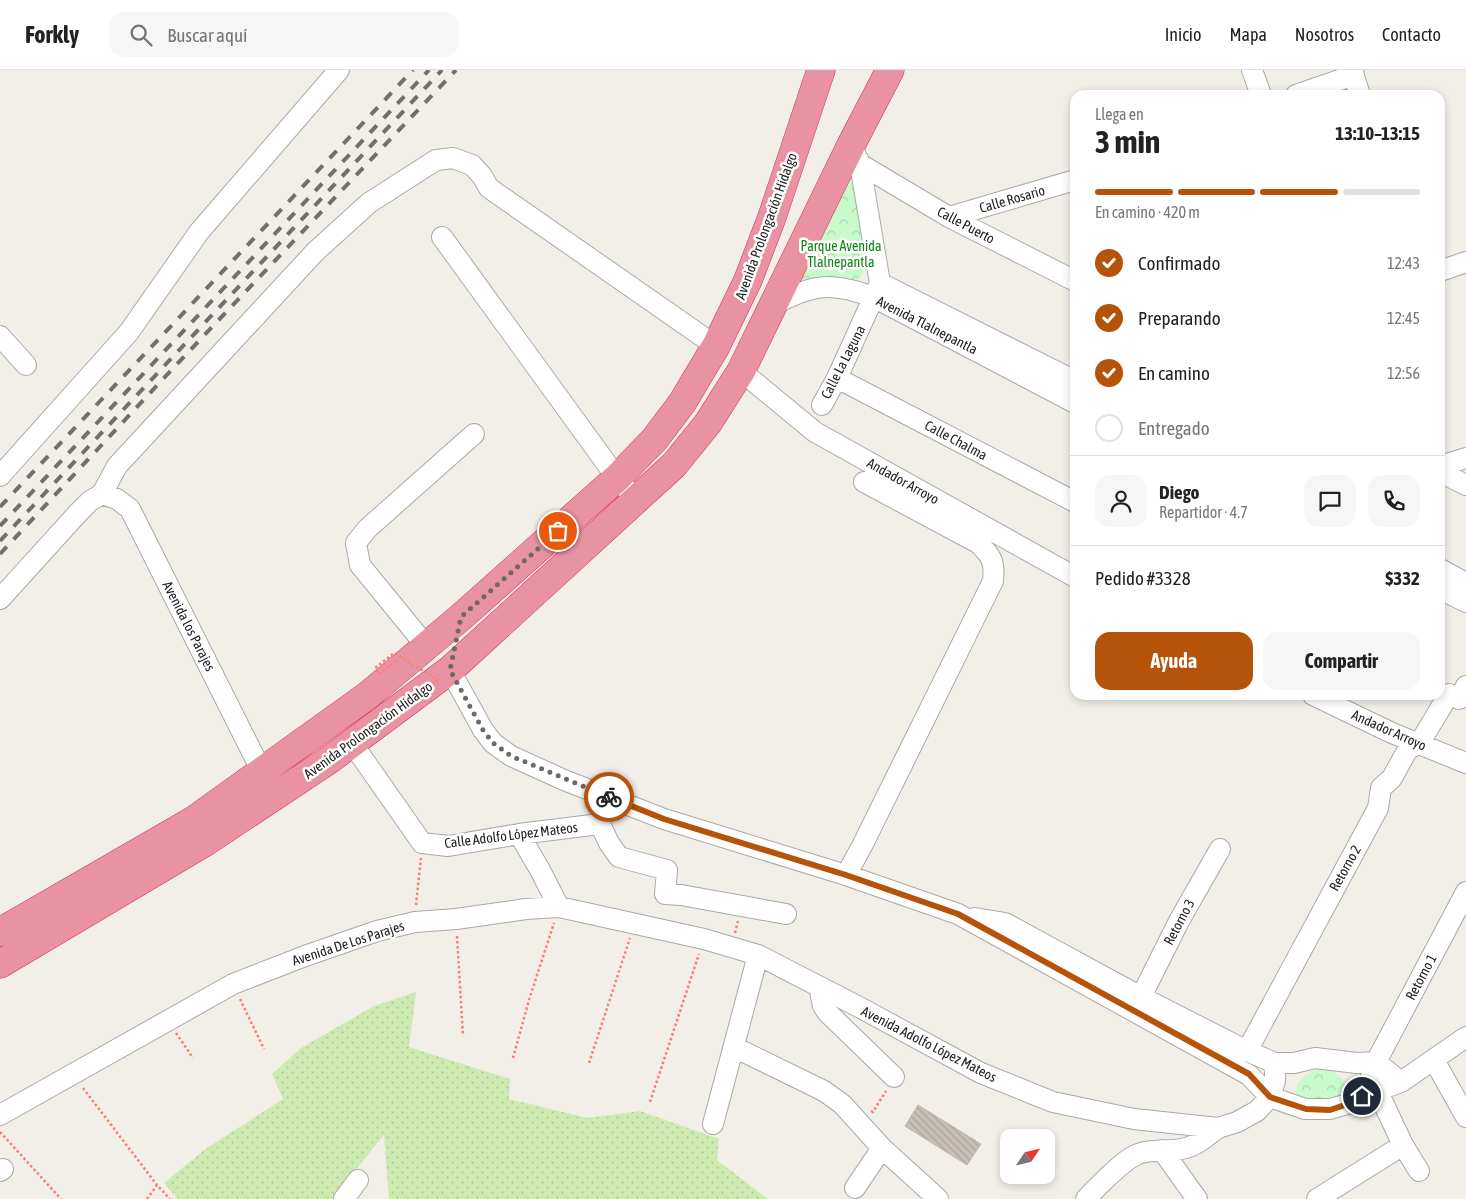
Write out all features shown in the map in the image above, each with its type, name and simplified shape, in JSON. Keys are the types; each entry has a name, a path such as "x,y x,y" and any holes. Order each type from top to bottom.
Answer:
{"highway":[{"name":"Avenida Prolongación Hidalgo","path":"0,964 200,830 262,772 367,696 427,647 617,478 654,440 682,403 716,346 752,271 821,70"},
{"name":"Avenida Prolongación Hidalgo","path":"0,932 200,830 326,762 450,670 674,465 702,430 741,371 773,305 855,155 890,70"},
{"path":"367,696 388,691 450,670 461,617"}],"street":[{"path":"0,476 129,332 199,232 339,70"},
{"path":"1252,70 1259,90"},
{"path":"1308,90 1353,72 1358,90"},
{"path":"855,155 878,290"},
{"name":"Calle Puerto","path":"855,155 949,217 1070,278"},
{"path":"0,599 78,513 90,501 102,494 117,466 315,252 369,203 436,160 453,158 472,165 482,176 489,188 716,346"},
{"name":"Calle Rosario","path":"949,217 1070,181"},
{"path":"442,237 617,478 637,500"},
{"path":"1445,269 1466,262"},
{"name":"Avenida Tlalnepantla","path":"773,305 796,293 818,286 878,290 1070,379"},
{"name":"Avenida Tlalnepantla","path":"878,290 1070,400"},
{"name":"Calle La Laguna","path":"822,405 837,378 878,290"},
{"path":"0,336 26,365"},
{"name":"Andador Arroyo","path":"741,371 815,432 1070,574"},
{"name":"Calle Chalma","path":"837,378 1070,499"},
{"path":"427,647 360,565 356,543 367,529 474,434"},
{"path":"1445,464 1466,458"},
{"path":"1445,474 1466,485"},
{"path":"846,875 993,581 994,568 989,553 978,544 864,482"},
{"name":"Avenida los Parajes","path":"102,494 117,498 130,509 262,772"},
{"path":"1445,572 1466,583"},
{"path":"1445,592 1466,602"},
{"path":"450,670 483,730 493,743 511,756 564,780 664,819 846,875 958,914 1005,923 1141,996 1275,1064 1294,1063 1315,1058 1376,1062 1400,1082"},
{"name":"Retorno 2","path":"1247,1051 1378,808 1381,788 1392,778 1408,749 1419,744 1456,694"},
{"name":"Andador Arroyo","path":"1323,700 1392,733 1466,763"},
{"path":"352,743 422,842"},
{"name":"Calle Adolfo López Mateos","path":"422,842 448,846 519,834 600,824 609,843 619,857 667,870 665,894 742,905"},
{"path":"519,834 559,907"},
{"name":"Retorno 3","path":"1141,996 1179,921 1220,849"},
{"name":"Retorno 1","path":"1376,1062 1466,892"},
{"path":"742,905 786,914"},
{"name":"Avenida De Los Parajes","path":"2,1108 73,1075 233,984 377,931 415,922 559,907 704,939 758,955"},
{"path":"958,914 1249,1074 1270,1097 1306,1109 1330,1110 1400,1082 1466,1037"},
{"path":"713,1124 758,955"},
{"name":"Avenida Adolfo López Mateos","path":"758,955 860,1007 980,1073 1053,1102 1134,1119 1218,1128 1237,1122 1257,1112 1270,1097"},
{"path":"819,987 823,1006 827,1012 894,1077"},
{"path":"734,1047 824,1090 834,1097 882,1148 938,1199"},
{"path":"1434,1060 1466,1117"},
{"path":"1376,1062 1372,1077 1377,1091 1403,1145 1419,1171"},
{"path":"1270,1097 1274,1081 1275,1064"},
{"path":"1086,1199 1132,1157 1142,1153 1185,1148 1196,1144 1218,1128"},
{"path":"1316,1199 1403,1145"},
{"path":"855,1188 882,1148"},
{"path":"1162,1150 1197,1199"},
{"path":"344,1199 358,1180"}],"path":[{"path":"397,661 378,674 375,668 394,653 438,680 411,702"},
{"path":"415,922 422,842"},
{"path":"732,947 742,905"},
{"path":"513,1058 529,1000 559,907"},
{"path":"456,919 463,1036"},
{"path":"589,1063 635,923"},
{"path":"650,1102 704,939"},
{"path":"233,984 264,1049"},
{"path":"168,1021 194,1058"},
{"path":"73,1075 170,1199"},
{"path":"865,1109 873,1112 894,1077"},
{"path":"0,1132 61,1199"},
{"path":"146,1199 158,1185"}],"green space":[{"name":"Parque Avenida Tlalnepantla","path":"854,165 870,264 857,281 798,279"},
{"path":"416,992 409,1047 510,1079 509,1099 588,1118 640,1111 719,1139 717,1160 768,1199 389,1199 384,1135 332,1199 178,1199 164,1183 204,1150 283,1099 272,1074 301,1048 374,1006"},
{"path":"1330,1069 1344,1084 1345,1097 1340,1100 1296,1099 1298,1085 1305,1076 1317,1071"}],"building":[{"path":"918,1105 981,1144 967,1165 905,1126"}],"railway":[{"path":"0,507 413,70"},
{"path":"0,526 429,70"},
{"path":"0,541 442,70"},
{"path":"0,554 456,70"}],"way so far":[{"path":"558,531 461,617 450,670 483,730 493,743 511,756 564,780 609,797"}],"route":[{"path":"609,797 664,819 846,875 958,914 1249,1074 1270,1097 1306,1109 1330,1110 1351,1103 1362,1096"}]}
